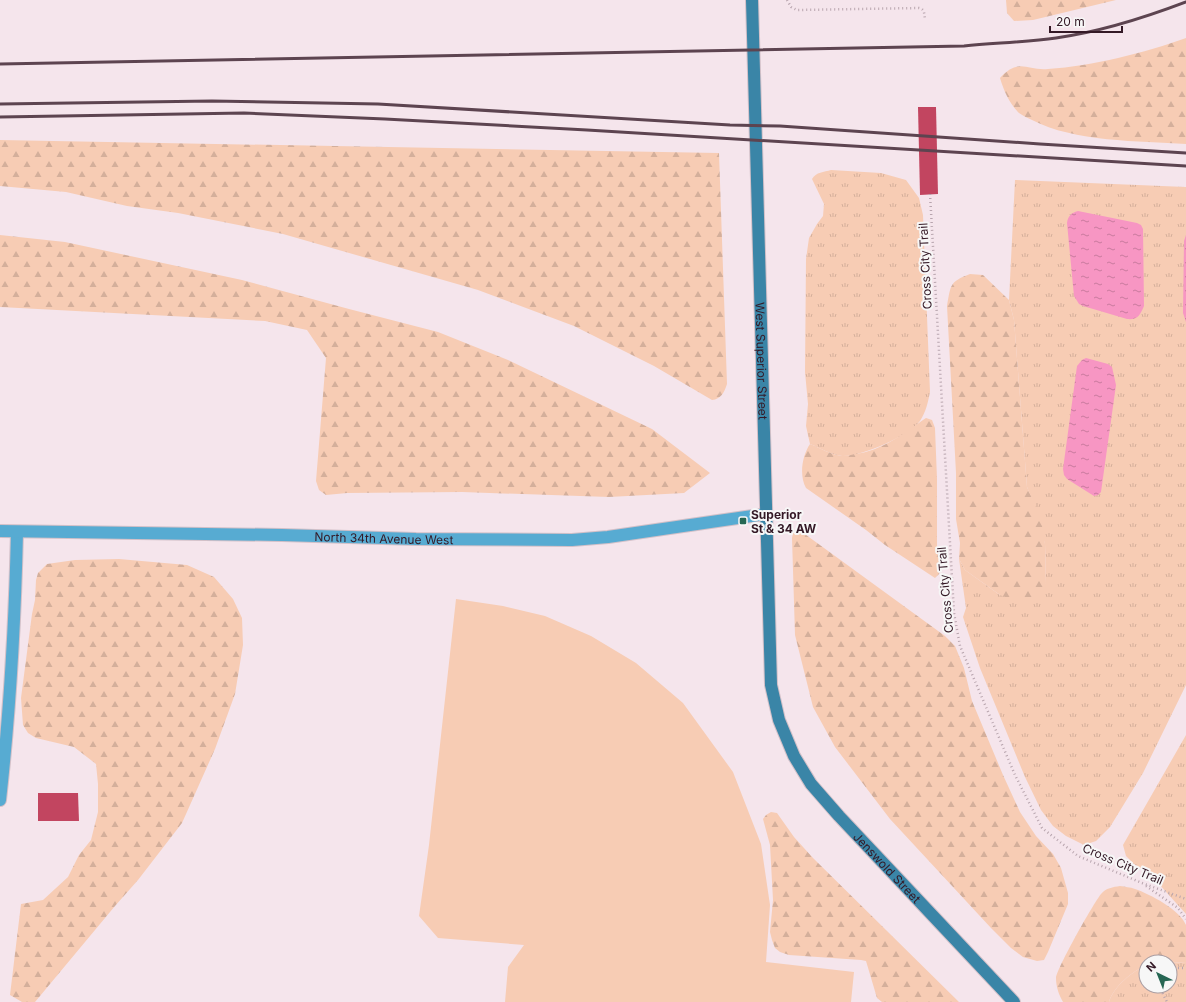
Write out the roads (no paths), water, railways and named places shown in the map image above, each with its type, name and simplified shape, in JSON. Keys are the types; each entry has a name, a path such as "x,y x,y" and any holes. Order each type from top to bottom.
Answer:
{"street":[{"name":"West Superior Street","path":"752,0 770,685 779,720"},
{"name":"North 34th Avenue West","path":"0,531 282,535 416,539 572,540 608,537 766,514"},
{"path":"0,800 8,721 15,616 17,532"},
{"name":"Jenswold Street","path":"779,720 794,756 811,784 839,816 1014,1002"}],"water":[{"path":"1078,211 1141,225 1143,229 1144,306 1136,318 1127,319 1083,306 1079,304 1074,296 1067,223 1070,215"},
{"path":"1186,235 1186,322 1183,313 1184,241"},
{"path":"1086,358 1108,364 1112,367 1116,385 1101,492 1094,496 1067,479 1064,475 1063,469 1077,366"}],"railway":[{"path":"0,64 964,46 1033,41 1089,32 1122,24 1186,2"},
{"path":"0,104 212,101 378,104 730,125 780,126 1186,153"},
{"path":"0,117 244,113 587,130 1186,166"}],"place":[{"name":"Superior St & 34 AW","path":"743,521"}]}
